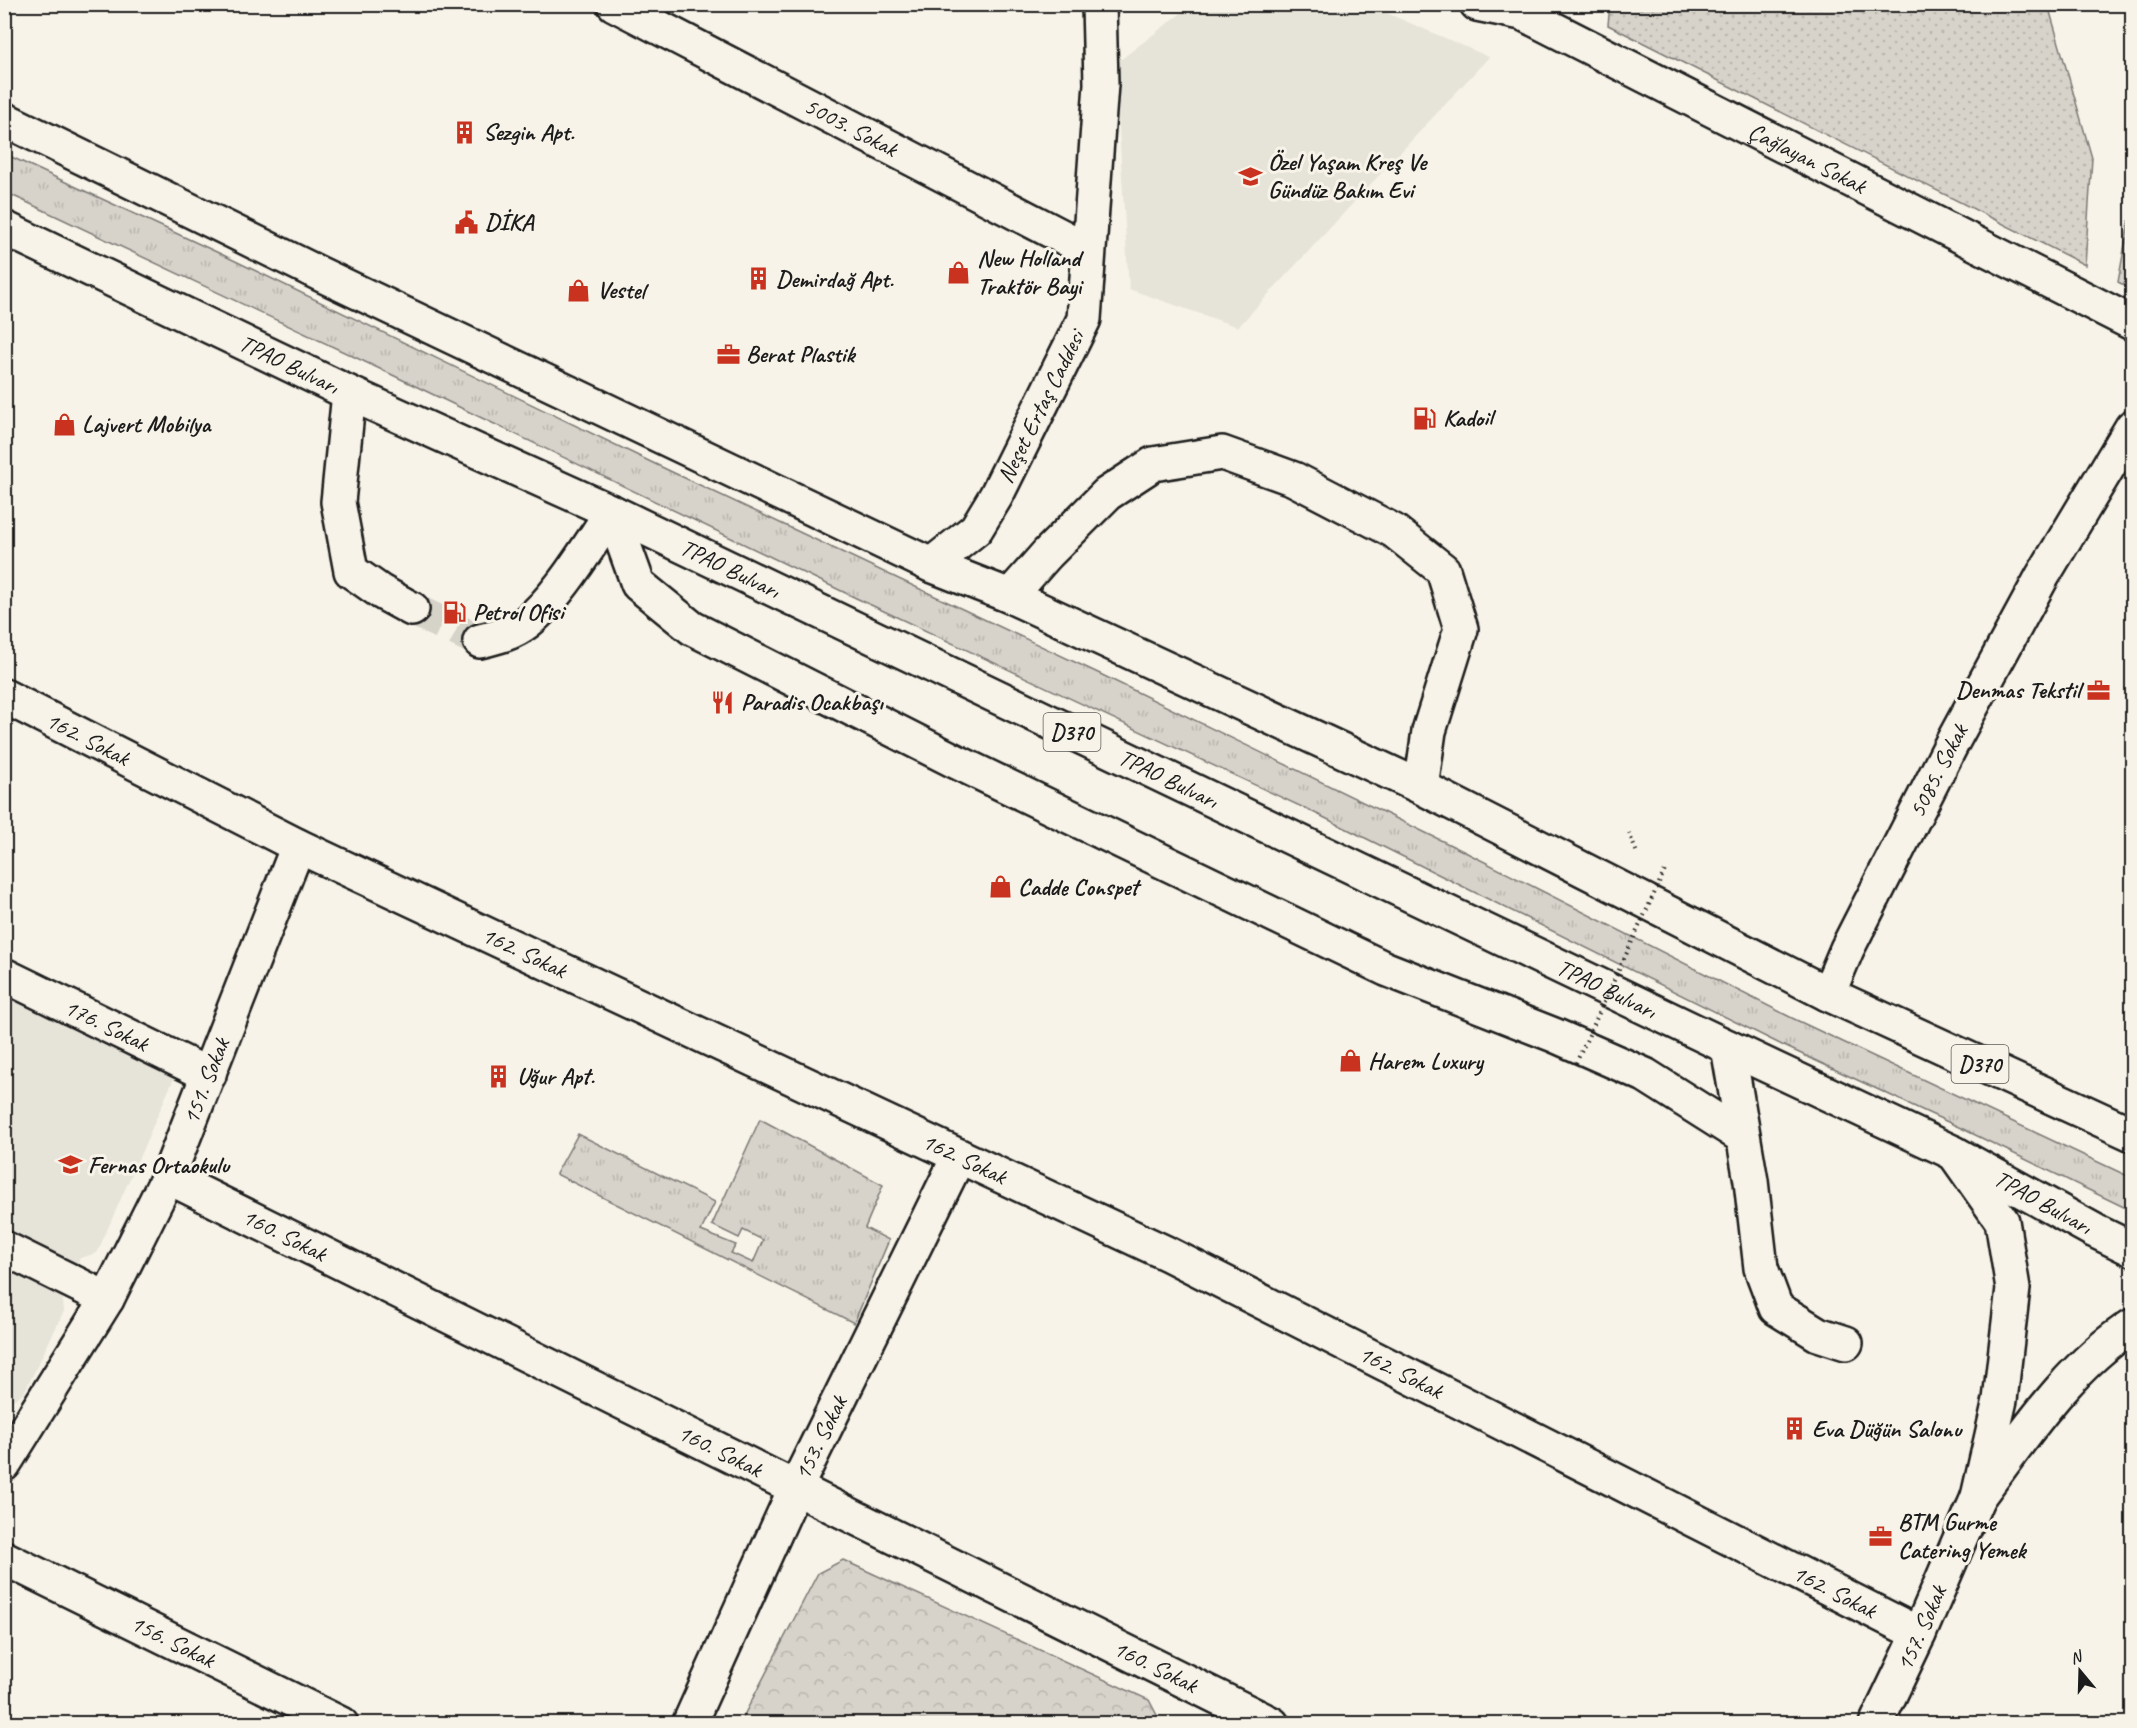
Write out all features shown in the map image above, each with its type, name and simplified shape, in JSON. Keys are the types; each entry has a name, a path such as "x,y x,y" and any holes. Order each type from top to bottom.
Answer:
{"main road":[{"name":"5003. Sokak","path":"614,4 1088,250"},
{"name":"Neşet Ertaş Caddesi","path":"931,565 976,529 996,496 1084,319 1101,84 1099,4"},
{"name":"Çağlayan Sokak","path":"1477,4 1523,9 2133,323"},
{"name":"D370","path":"4,119 320,274 931,565 1010,596 1421,787 1828,994 2133,1134"},
{"name":"TPAO Bulvarı","path":"4,228 349,393 612,512 1954,1153 2095,1231 2133,1249"},
{"path":"349,393 338,502 351,571 381,592 412,609"},
{"name":"5085. Sokak","path":"1828,994 1846,949 1952,743 2042,577 2133,428"},
{"path":"1010,596 1047,554 1107,494 1153,464 1222,453 1294,479 1394,531 1443,570 1461,629 1429,731 1421,787"},
{"path":"480,641 506,634 526,623 546,605 612,512"},
{"path":"612,512 638,584 692,628 955,761 1386,969 1554,1035 1645,1075 1743,1137"},
{"name":"162. Sokak","path":"4,696 298,846 1179,1260 1919,1635"},
{"name":"151. Sokak","path":"4,1464 106,1299 168,1177 298,846"},
{"name":"176. Sokak","path":"4,975 209,1075"},
{"path":"1728,1047 1751,1181 1761,1268 1776,1308 1818,1334 1846,1344"},
{"path":"1954,1153 2002,1221 2013,1287 2000,1400 1978,1497"},
{"name":"153. Sokak","path":"689,1724 795,1489 959,1156"},
{"name":"160. Sokak","path":"168,1177 795,1489 1215,1711 1272,1724"},
{"path":"4,1248 106,1299"},
{"path":"1978,1497 2054,1396 2127,1336"},
{"name":"157. Sokak","path":"1876,1724 1919,1635 1978,1497"},
{"name":"156. Sokak","path":"4,1558 340,1724"}],"path":[{"path":"1629,833 1638,856"},
{"path":"1576,1063 1666,868"}],"shaded area":[{"name":"Özel Yaşam Kreş Ve Gündüz Bakım Evi","path":"1368,5 1489,57 1238,327 1129,289 1115,64 1189,7"},
{"name":"Fernas Ortaokulu","path":"4,996 174,1078 97,1253 80,1258 62,1293 64,1311 24,1393 5,1405"}],"green space":[{"path":"1610,4 2048,5 2092,158 2085,265 1608,25"},
{"path":"5,154 223,255 653,463 1098,673 1465,852 1792,1018 2132,1178 2132,1211 1782,1045 1319,815 856,598 5,192"},
{"path":"2132,206 2132,289 2118,282"},
{"path":"760,1119 883,1185 865,1228 889,1240 854,1323 556,1174 578,1134 715,1202 701,1231 736,1245 731,1253 753,1263 763,1240 743,1230 739,1238 712,1225"},
{"path":"843,1560 1149,1700 1161,1723 740,1723 818,1573"}],"tunnel":[{"path":"412,609 480,641"}],"place":[{"name":"Sezgin Apt.","path":"465,132"},
{"name":"Özel Yaşam Kreş Ve Gündüz Bakım Evi","path":"1250,176"},
{"name":"DİKA","path":"467,222"},
{"name":"New Holland Traktör Bayi","path":"959,272"},
{"name":"Demirdağ Apt.","path":"758,279"},
{"name":"Vestel","path":"579,290"},
{"name":"Berat Plastik","path":"728,354"},
{"name":"Kadoil","path":"1425,418"},
{"name":"Lajvert Mobilya","path":"64,424"},
{"name":"Petrol Ofisi","path":"455,612"},
{"name":"Denmas Tekstil","path":"2098,690"},
{"name":"Paradis Ocakbaşı","path":"723,702"},
{"name":"Cadde Conspet","path":"1000,887"},
{"name":"Harem Luxury","path":"1350,1061"},
{"name":"Uğur Apt.","path":"499,1076"},
{"name":"Fernas Ortaokulu","path":"70,1165"},
{"name":"Eva Düğün Salonu","path":"1794,1429"},
{"name":"BTM Gurme Catering Yemek","path":"1880,1536"}]}
